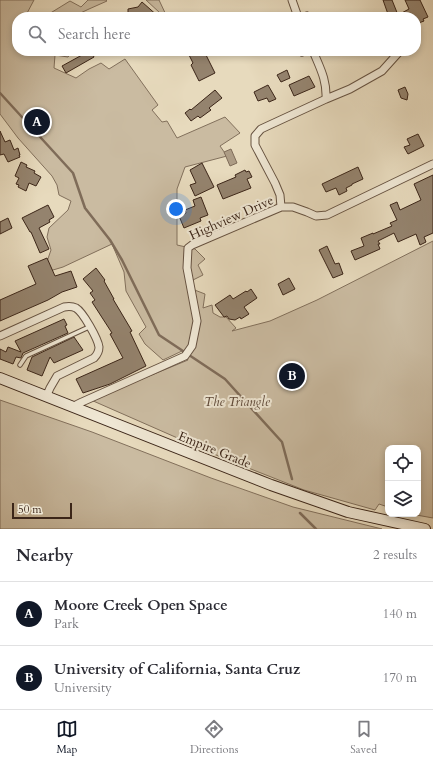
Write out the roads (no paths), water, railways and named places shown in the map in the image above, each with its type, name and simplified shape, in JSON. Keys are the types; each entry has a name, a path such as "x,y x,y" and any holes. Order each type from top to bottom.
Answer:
{"main road":[{"name":"Empire Grade","path":"0,378 271,485 348,512 425,529"}],"street":[{"path":"292,0 297,12"},
{"path":"315,56 325,80 327,88 326,99"},
{"path":"281,207 280,195 255,145 255,136 261,129 326,99 350,90 382,71 396,56"},
{"name":"Highview Drive","path":"72,407 185,356 192,346 197,321 187,268 188,248 281,207 293,207 316,216 327,216 433,164"},
{"path":"0,336 64,307 71,306 80,312 99,345 97,354 94,358 57,376 50,386 46,397"}],"lane":[{"path":"20,365 26,356 89,327"}],"waterway":[{"path":"0,93 73,173 85,208 110,240 122,260 159,335 225,379 282,442 292,479"},
{"path":"300,513 316,529"}],"place":[{"name":"Moore Creek Open Space","path":"37,122"},
{"name":"University of California, Santa Cruz","path":"292,376"}],"park label":[{"name":"The Triangle","path":"237,401"}]}
